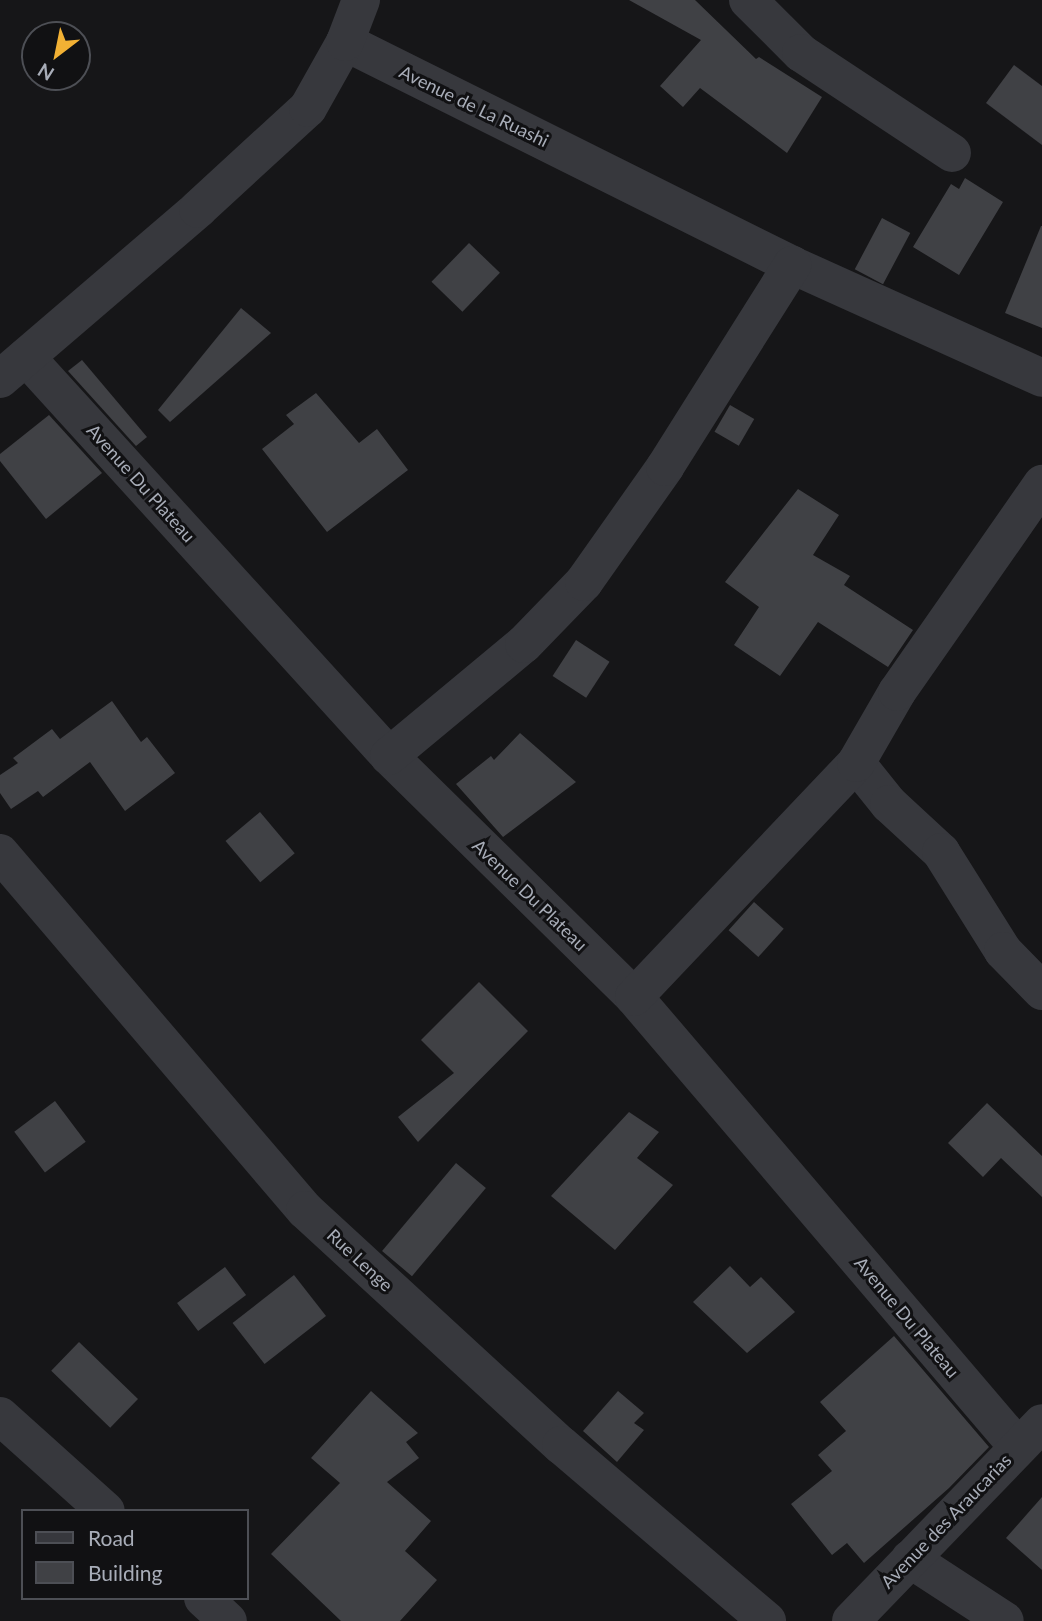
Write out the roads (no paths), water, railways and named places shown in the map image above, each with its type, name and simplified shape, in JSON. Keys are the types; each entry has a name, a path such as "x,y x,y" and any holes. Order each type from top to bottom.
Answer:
{"street":[{"path":"13,368 308,108 345,42 361,0"},
{"path":"748,0 802,53 951,153"},
{"name":"Avenue de La Ruashi","path":"345,42 792,265 1042,378"},
{"path":"389,756 524,643 584,582 666,467 792,265"},
{"name":"Avenue Du Plateau","path":"13,368 389,756 634,996 1030,1435"},
{"path":"634,996 856,763 897,692 1042,485"},
{"path":"856,763 889,804 940,852 1003,951 1042,990"},
{"name":"Rue Lenge","path":"0,853 305,1210 561,1445 767,1621"},
{"path":"0,1416 104,1509"},
{"name":"Avenue des Araucarias","path":"851,1621 1030,1435"},
{"path":"910,1559 1006,1621"},
{"path":"205,1600 228,1621"}]}
